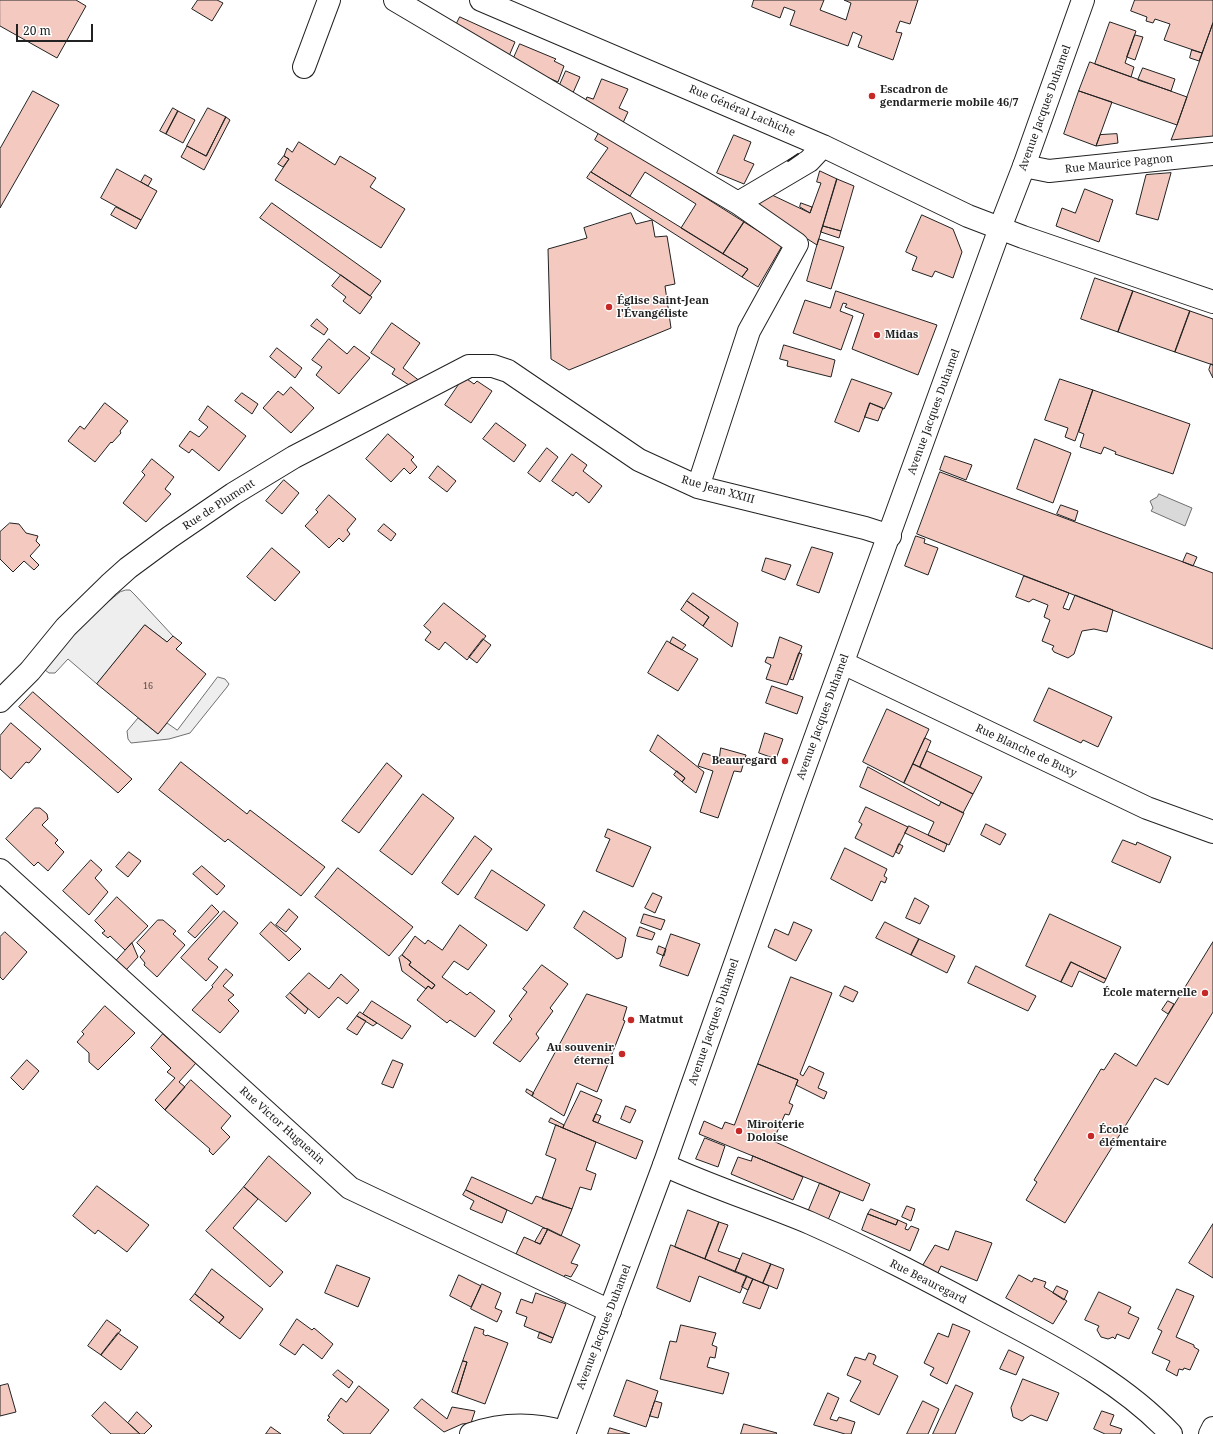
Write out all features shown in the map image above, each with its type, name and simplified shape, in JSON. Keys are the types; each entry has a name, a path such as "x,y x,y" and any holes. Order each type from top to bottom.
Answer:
{"street":[{"path":"304,67 329,0"},
{"path":"395,0 738,203 797,244 749,331 698,487"},
{"name":"Rue Général Lachiche","path":"481,0 823,146 968,216 1213,302"},
{"name":"Avenue Jacques Duhamel","path":"565,1433 664,1165 749,922 1083,0"},
{"path":"738,203 809,161 823,146"},
{"name":"Rue Maurice Pagnon","path":"1024,166 1049,171 1213,154"},
{"name":"Rue Jean XXIII","path":"479,364 493,366 508,371 524,380 639,460 698,487 865,528 890,536"},
{"name":"Rue de Plumont","path":"0,701 30,671 66,627 128,568 233,494 294,457 461,370 479,364"},
{"name":"Rue Blanche de Buxy","path":"843,663 1147,808 1213,832"},
{"name":"Rue Victor Huguenin","path":"0,870 350,1188 610,1311"},
{"name":"Rue Beauregard","path":"664,1165 810,1224 966,1301 1092,1370 1156,1418 1171,1434"},
{"path":"471,1434 510,1425 531,1424 565,1433"},
{"path":"1210,1434 1213,1428"}],"shaded area":[{"path":"1159,494 1192,508 1185,526 1151,511 1153,508 1150,501"},
{"path":"130,590 173,636 167,642 145,625 97,684 68,659 55,673 49,673 45,670 81,624 120,592"},
{"path":"218,677 225,679 229,684 190,733 169,739 131,743 128,739 127,731 138,718 158,734 167,723 177,730"}],"building":[{"path":"0,0 76,0 86,6 57,58 0,26"},
{"path":"198,0 217,0 223,3 212,21 192,9"},
{"path":"754,0 824,0 820,10 846,20 851,3 844,0 918,0 910,24 900,21 896,32 902,33 893,60 858,47 862,36 853,32 848,46 790,25 795,11 784,7 780,18 752,7"},
{"path":"1135,0 1213,0 1213,23 1202,53 1164,40 1170,24 1155,19 1153,23 1146,21 1147,17 1131,11"},
{"path":"460,17 515,42 509,56 454,29"},
{"path":"1110,22 1136,31 1125,63 1134,67 1131,77 1095,64"},
{"path":"1213,23 1213,136 1171,140 1177,125"},
{"path":"1135,35 1143,37 1135,60 1127,57"},
{"path":"520,44 556,59 554,61 564,66 558,82 512,62"},
{"path":"1192,50 1202,53 1199,61 1190,58"},
{"path":"1090,62 1187,97 1177,125 1079,91"},
{"path":"1143,68 1175,79 1171,91 1138,80"},
{"path":"566,71 580,77 572,95 558,89"},
{"path":"602,79 628,89 619,108 628,112 622,125 583,107 587,97 593,99"},
{"path":"33,91 59,105 0,208 0,149"},
{"path":"1079,91 1112,102 1096,146 1064,134"},
{"path":"173,108 178,111 166,134 160,131"},
{"path":"208,108 226,117 206,156 187,146"},
{"path":"178,111 195,120 183,143 166,134"},
{"path":"226,117 230,120 204,170 181,157 187,146 206,156"},
{"path":"600,131 744,222 723,254 681,228 696,204 645,172 630,196 591,172 608,148 595,140"},
{"path":"1117,134 1118,143 1096,146 1100,135"},
{"path":"734,135 751,142 744,160 754,164 744,184 717,173"},
{"path":"299,142 335,165 340,156 376,178 370,187 405,209 381,248 275,180 289,159 284,156 287,148 292,152"},
{"path":"284,156 289,159 283,167 278,164"},
{"path":"117,169 157,191 141,220 101,198"},
{"path":"820,171 837,179 817,245 752,204 772,195 810,213 821,183 817,182"},
{"path":"591,172 748,269 742,277 587,178"},
{"path":"1171,173 1158,220 1136,214 1146,175"},
{"path":"145,175 152,179 148,186 141,182"},
{"path":"837,179 854,186 841,231 823,226"},
{"path":"1085,189 1113,200 1099,242 1056,226 1062,208 1075,213"},
{"path":"272,203 381,281 370,296 260,218"},
{"path":"801,203 812,207 810,213 800,207"},
{"path":"116,207 141,220 136,229 111,215"},
{"name":"Église Saint-Jean l'Évangéliste","path":"631,213 636,224 652,220 655,237 667,236 675,284 665,286 671,328 569,370 551,359 548,249 587,238 584,228"},
{"path":"922,215 953,229 962,252 953,278 935,271 932,277 912,270 917,257 906,252"},
{"path":"744,222 782,246 758,287 742,277 748,269 723,254"},
{"path":"823,226 841,231 839,238 821,232"},
{"path":"819,239 844,247 831,289 807,281"},
{"path":"341,275 372,297 360,314 343,301 346,297 332,286"},
{"path":"1095,278 1133,291 1118,332 1081,319"},
{"path":"836,291 937,325 918,375 852,349 864,314 845,307 847,304 843,303 840,311 853,316 841,350 793,333 805,300 830,308"},
{"path":"1133,291 1190,311 1175,352 1118,332"},
{"path":"1190,311 1213,319 1213,365 1175,352"},
{"path":"317,319 328,329 324,335 311,326"},
{"path":"392,323 420,343 403,368 421,382 412,387 392,374 395,369 371,353"},
{"path":"329,339 347,354 354,346 370,358 339,394 316,375 322,367 312,360"},
{"path":"784,345 835,360 831,377 787,366 788,361 780,359"},
{"path":"277,348 302,368 295,378 270,357"},
{"path":"1211,364 1213,365 1213,378 1209,370"},
{"path":"464,377 474,384 477,381 492,391 471,423 445,405"},
{"path":"852,379 892,393 884,409 870,403 859,432 835,422"},
{"path":"1060,379 1093,390 1075,441 1065,437 1068,428 1045,420"},
{"path":"291,387 314,408 291,433 263,408 278,391 283,395"},
{"path":"1093,390 1190,424 1173,474 1115,454 1116,452 1104,447 1101,454 1080,447 1084,434 1079,432"},
{"path":"242,393 258,404 252,414 235,401"},
{"path":"105,403 128,421 120,431 121,433 112,443 111,442 95,462 68,441 80,426 84,429"},
{"path":"870,403 883,408 878,421 865,417"},
{"path":"208,406 246,436 219,471 192,449 189,453 179,446 190,431 199,437 208,427 199,420"},
{"path":"496,423 526,445 514,462 483,439"},
{"path":"388,434 414,457 411,460 417,467 410,474 404,468 391,482 366,459"},
{"path":"1035,439 1071,453 1053,503 1017,489"},
{"path":"547,448 558,457 540,482 528,473"},
{"path":"572,454 587,465 583,471 602,486 589,503 576,492 573,496 552,481"},
{"path":"945,456 972,465 966,480 940,470"},
{"path":"152,459 174,477 165,489 171,494 146,522 123,503 145,475 142,472"},
{"path":"438,466 456,481 447,492 429,478"},
{"path":"940,472 1213,573 1213,649 917,534"},
{"path":"284,480 299,493 282,514 266,501"},
{"path":"329,495 356,519 347,530 350,534 343,542 339,538 329,548 305,526 318,512 316,510"},
{"path":"1061,505 1078,511 1075,521 1057,514"},
{"path":"10,523 19,524 26,533 38,536 36,541 40,545 30,556 39,565 34,570 24,561 13,572 0,559 0,532"},
{"path":"384,524 396,534 391,541 378,531"},
{"path":"916,536 925,539 924,543 938,548 928,575 905,566"},
{"path":"812,547 833,553 819,593 797,585"},
{"path":"272,548 300,572 275,601 247,577"},
{"path":"1187,553 1197,557 1193,566 1183,562"},
{"path":"766,558 791,565 785,580 762,571"},
{"path":"1024,576 1069,593 1063,608 1069,610 1075,595 1113,610 1107,632 1094,629 1082,631 1074,654 1068,658 1054,652 1052,649 1054,646 1042,641 1050,620 1044,617 1048,605 1033,599 1029,602 1016,597"},
{"path":"693,593 738,623 732,647 703,626 709,617 687,601"},
{"path":"687,601 709,617 703,626 681,610"},
{"path":"444,603 486,636 467,660 445,642 439,650 425,640 431,632 424,626"},
{"path":"145,625 167,642 173,636 182,643 176,649 206,674 158,734 97,684"},
{"path":"673,637 686,645 682,650 670,643"},
{"path":"780,637 802,646 787,685 766,679 771,665 765,662 767,657 773,658"},
{"path":"483,639 491,645 477,663 469,657"},
{"path":"667,641 698,659 678,691 648,673"},
{"path":"799,653 802,654 793,680 790,679"},
{"path":"772,686 803,697 797,714 766,703"},
{"path":"1049,688 1112,717 1098,747 1083,740 1081,743 1034,721"},
{"path":"33,692 132,779 118,793 19,707"},
{"path":"887,709 929,729 904,783 863,762"},
{"path":"11,723 41,749 29,763 26,762 11,779 0,769 0,736"},
{"path":"765,733 783,739 776,759 759,753"},
{"path":"658,735 704,772 696,793 682,782 685,778 650,751"},
{"path":"925,738 931,741 920,767 913,764"},
{"path":"721,748 746,755 741,772 734,771 718,818 700,812 713,771 698,766 703,753 719,758"},
{"path":"927,751 982,777 973,794 920,767"},
{"path":"181,762 247,814 250,810 325,867 301,896 228,839 225,842 159,790"},
{"path":"387,763 402,776 359,833 342,821"},
{"path":"913,764 973,794 963,813 904,783"},
{"path":"868,767 939,806 941,802 964,813 949,845 928,835 934,822 860,787"},
{"path":"677,771 685,778 682,782 674,775"},
{"path":"423,794 454,818 412,875 380,851"},
{"path":"866,807 908,827 893,857 855,838 862,824 859,822"},
{"path":"35,808 40,808 47,814 48,819 42,825 58,840 55,843 64,852 48,871 38,862 34,866 6,839"},
{"path":"986,824 1006,834 1000,845 981,835"},
{"path":"909,826 947,844 944,852 905,833"},
{"path":"608,829 651,847 633,887 596,871 610,839 605,837"},
{"path":"475,836 492,849 458,895 442,883"},
{"path":"1123,840 1136,845 1137,842 1171,857 1160,883 1112,862"},
{"path":"899,844 903,846 899,854 896,852"},
{"path":"845,848 887,869 884,876 887,878 885,883 881,881 872,901 831,879"},
{"path":"129,852 141,861 128,877 116,867"},
{"path":"91,860 102,870 95,878 108,892 89,915 63,891"},
{"path":"202,866 225,886 217,895 193,874"},
{"path":"338,868 413,927 389,956 315,897"},
{"path":"492,870 545,905 527,931 475,898"},
{"path":"653,893 662,897 655,913 645,908"},
{"path":"117,897 148,926 125,950 110,936 108,938 102,933 105,931 95,921"},
{"path":"915,898 929,906 920,924 906,918"},
{"path":"212,905 219,912 195,938 188,932"},
{"path":"289,909 298,917 286,932 276,925"},
{"path":"224,911 238,923 208,959 218,967 206,981 181,958"},
{"path":"584,911 626,938 622,957 617,959 574,928"},
{"path":"644,914 665,920 661,930 641,923"},
{"path":"1050,914 1121,947 1106,979 1071,962 1061,982 1026,966"},
{"path":"158,920 163,920 176,931 173,934 185,945 157,977 144,965 145,963 140,957 145,951 137,943"},
{"path":"271,922 301,949 289,961 260,934"},
{"path":"794,922 812,930 796,961 768,947 775,929 788,935"},
{"path":"885,922 919,939 911,955 876,938"},
{"path":"460,925 487,945 468,970 454,961 442,977 467,995 470,992 495,1011 475,1037 450,1020 447,1023 417,1000 428,986 432,989 435,985 409,965 411,962 402,955 415,936 425,944 428,940 442,950"},
{"path":"640,927 655,933 652,940 637,936"},
{"path":"5,932 27,952 3,980 0,977 0,937"},
{"path":"671,934 700,944 688,976 660,966"},
{"path":"919,939 955,956 947,973 911,955"},
{"path":"1213,942 1213,1012 1168,1085 1155,1078 1065,1223 1026,1200 1037,1182 1034,1180 1101,1069 1104,1070 1115,1053 1136,1066"},
{"path":"132,943 138,957 126,970 116,961"},
{"path":"659,946 666,949 664,956 657,953"},
{"path":"402,955 411,962 409,965 435,985 432,989 428,986 426,989 402,971 399,958"},
{"path":"1071,962 1106,979 1104,983 1079,971 1072,987 1061,982"},
{"path":"542,965 568,984 550,1008 553,1011 536,1034 539,1038 520,1062 493,1043 512,1019 509,1016 527,992 523,989"},
{"path":"976,966 1036,996 1028,1011 968,983"},
{"path":"226,969 233,975 223,986 234,995 228,1000 239,1011 220,1033 192,1010 213,987 212,986"},
{"path":"309,973 329,989 341,974 359,990 347,1004 338,997 319,1018 290,993"},
{"path":"791,977 832,993 800,1074 803,1076 809,1066 824,1073 818,1088 827,1092 824,1099 796,1085 798,1080 758,1064"},
{"path":"845,986 858,992 853,1002 840,996"},
{"path":"290,993 308,1009 305,1014 286,997"},
{"path":"587,994 627,1007 623,1020 625,1021 597,1092 577,1083 564,1116 532,1096"},
{"path":"372,1001 411,1026 402,1039 363,1014"},
{"path":"1168,1001 1174,1004 1168,1014 1162,1010"},
{"path":"105,1006 135,1033 98,1070 89,1062 89,1053 77,1042 84,1034 82,1032"},
{"path":"360,1012 377,1023 373,1026 357,1016"},
{"path":"357,1016 366,1021 357,1035 347,1029"},
{"path":"163,1034 196,1063 179,1082 185,1087 165,1110 155,1100 175,1078 167,1072 171,1068 151,1048"},
{"path":"27,1060 39,1071 23,1090 11,1078"},
{"path":"393,1060 403,1064 393,1088 382,1084"},
{"name":"Miroiterie Doloise","path":"758,1064 798,1080 789,1103 793,1105 789,1115 785,1114 773,1141 870,1184 863,1201 699,1134 704,1121 722,1129 725,1122 734,1125"},
{"path":"191,1080 231,1116 221,1128 230,1137 213,1155 209,1151 210,1149 165,1110"},
{"path":"527,1089 534,1093 532,1096 526,1092"},
{"path":"581,1091 602,1100 593,1121 643,1141 636,1159 563,1128"},
{"path":"626,1106 636,1110 630,1123 621,1119"},
{"path":"596,1114 601,1116 598,1123 593,1121"},
{"path":"551,1118 564,1125 563,1128 549,1122"},
{"path":"556,1125 596,1142 586,1170 596,1174 591,1190 580,1187 572,1209 542,1199 556,1159 546,1155"},
{"path":"705,1138 725,1146 718,1167 696,1159"},
{"path":"269,1156 311,1193 286,1222 244,1187"},
{"path":"753,1156 803,1177 793,1200 731,1174 738,1157 751,1161"},
{"path":"472,1177 532,1204 536,1196 572,1209 561,1236 466,1190"},
{"path":"820,1183 840,1192 828,1220 808,1212"},
{"path":"97,1186 149,1225 127,1252 98,1230 95,1234 73,1216"},
{"path":"244,1187 258,1199 233,1228 283,1272 270,1287 206,1231"},
{"path":"466,1190 507,1210 502,1223 470,1209 474,1201 463,1195"},
{"path":"907,1206 915,1209 911,1221 902,1217"},
{"path":"871,1209 898,1220 896,1225 868,1214"},
{"path":"688,1210 719,1222 705,1259 675,1247"},
{"path":"868,1214 896,1225 898,1220 907,1224 905,1229 908,1230 911,1226 919,1229 910,1251 862,1230"},
{"path":"719,1222 728,1225 718,1251 740,1259 735,1272 705,1259"},
{"path":"1213,1224 1213,1278 1189,1263"},
{"path":"543,1228 548,1229 540,1244 535,1242"},
{"path":"548,1229 580,1245 571,1263 578,1265 571,1277 565,1275 564,1277 516,1254 524,1237 540,1244"},
{"path":"956,1231 992,1243 977,1281 941,1266 937,1275 921,1268 935,1245 948,1250"},
{"path":"671,1245 747,1276 740,1293 699,1276 690,1302 657,1288"},
{"path":"743,1253 771,1264 763,1283 735,1272"},
{"path":"771,1264 784,1269 777,1289 763,1283"},
{"path":"337,1265 370,1278 358,1307 325,1293"},
{"path":"212,1269 263,1309 240,1339 219,1323 224,1317 195,1294"},
{"path":"459,1275 481,1286 471,1307 450,1296"},
{"path":"1019,1275 1032,1282 1034,1278 1046,1282 1044,1287 1067,1301 1053,1324 1006,1298"},
{"path":"747,1276 753,1279 748,1290 742,1287"},
{"path":"753,1279 769,1286 760,1309 743,1303"},
{"path":"482,1284 501,1293 495,1308 502,1311 497,1322 471,1309"},
{"path":"1057,1286 1068,1291 1064,1300 1053,1293"},
{"path":"1177,1289 1194,1296 1176,1337 1194,1345 1194,1347 1199,1350 1190,1370 1184,1368 1183,1370 1179,1369 1177,1376 1166,1370 1170,1361 1152,1353 1162,1331 1158,1329"},
{"path":"1099,1292 1131,1307 1128,1313 1139,1318 1129,1339 1117,1334 1115,1339 1113,1337 1108,1339 1101,1337 1097,1330 1099,1326 1085,1320"},
{"path":"536,1293 566,1304 553,1338 524,1326 527,1317 516,1313 521,1299 532,1303"},
{"path":"195,1294 224,1317 219,1323 190,1300"},
{"path":"297,1319 312,1330 314,1328 333,1344 322,1359 303,1344 295,1355 280,1345"},
{"path":"107,1320 121,1330 101,1355 88,1346"},
{"path":"953,1324 970,1331 947,1384 930,1375 934,1368 924,1363 938,1333 948,1337"},
{"path":"681,1325 716,1333 712,1345 717,1347 715,1358 710,1357 707,1367 729,1373 723,1394 660,1379 670,1341 676,1342"},
{"path":"475,1327 484,1330 483,1334 486,1336 487,1335 508,1343 485,1404 457,1394 467,1362 463,1361"},
{"path":"540,1332 553,1338 551,1343 538,1338"},
{"path":"118,1333 138,1347 121,1370 101,1355"},
{"path":"1009,1350 1024,1357 1016,1375 1000,1369"},
{"path":"869,1353 875,1355 876,1357 873,1364 898,1376 879,1415 850,1401 861,1381 847,1375 855,1357 865,1360"},
{"path":"463,1361 467,1362 457,1394 452,1392"},
{"path":"338,1370 353,1382 349,1388 333,1375"},
{"path":"1023,1379 1059,1393 1047,1421 1031,1415 1022,1421 1013,1417 1011,1408"},
{"path":"627,1380 658,1391 646,1427 614,1416"},
{"path":"8,1384 16,1412 0,1416 0,1386"},
{"path":"956,1385 973,1393 955,1434 933,1434"},
{"path":"359,1386 389,1410 370,1434 344,1434 327,1420 330,1417 328,1416 341,1398 346,1402"},
{"path":"828,1393 839,1398 830,1419 837,1421 839,1417 855,1422 851,1434 845,1434 814,1425"},
{"path":"422,1399 447,1419 452,1407 475,1411 471,1423 462,1424 444,1432 414,1408"},
{"path":"655,1401 662,1403 658,1418 650,1416"},
{"path":"923,1401 939,1409 928,1434 907,1434"},
{"path":"105,1402 140,1434 111,1434 92,1416"},
{"path":"1102,1411 1114,1415 1110,1425 1122,1429 1120,1434 1105,1434 1094,1429"},
{"path":"137,1412 152,1426 144,1434 140,1434 128,1423"},
{"path":"744,1424 777,1433 741,1434"},
{"path":"271,1427 281,1434 266,1434"},
{"path":"610,1428 630,1434 608,1434"}],"wall":[{"path":"788,161 798,154"}],"place":[{"name":"Escadron de gendarmerie mobile 46/7","path":"872,96"},
{"name":"Église Saint-Jean l'Évangéliste","path":"609,307"},
{"name":"Midas","path":"877,335"},
{"name":"Beauregard","path":"785,761"},
{"name":"École maternelle","path":"1205,993"},
{"name":"Matmut","path":"631,1020"},
{"name":"Au souvenir éternel","path":"622,1054"},
{"name":"Miroiterie Doloise","path":"739,1131"},
{"name":"École élémentaire","path":"1091,1136"}]}
